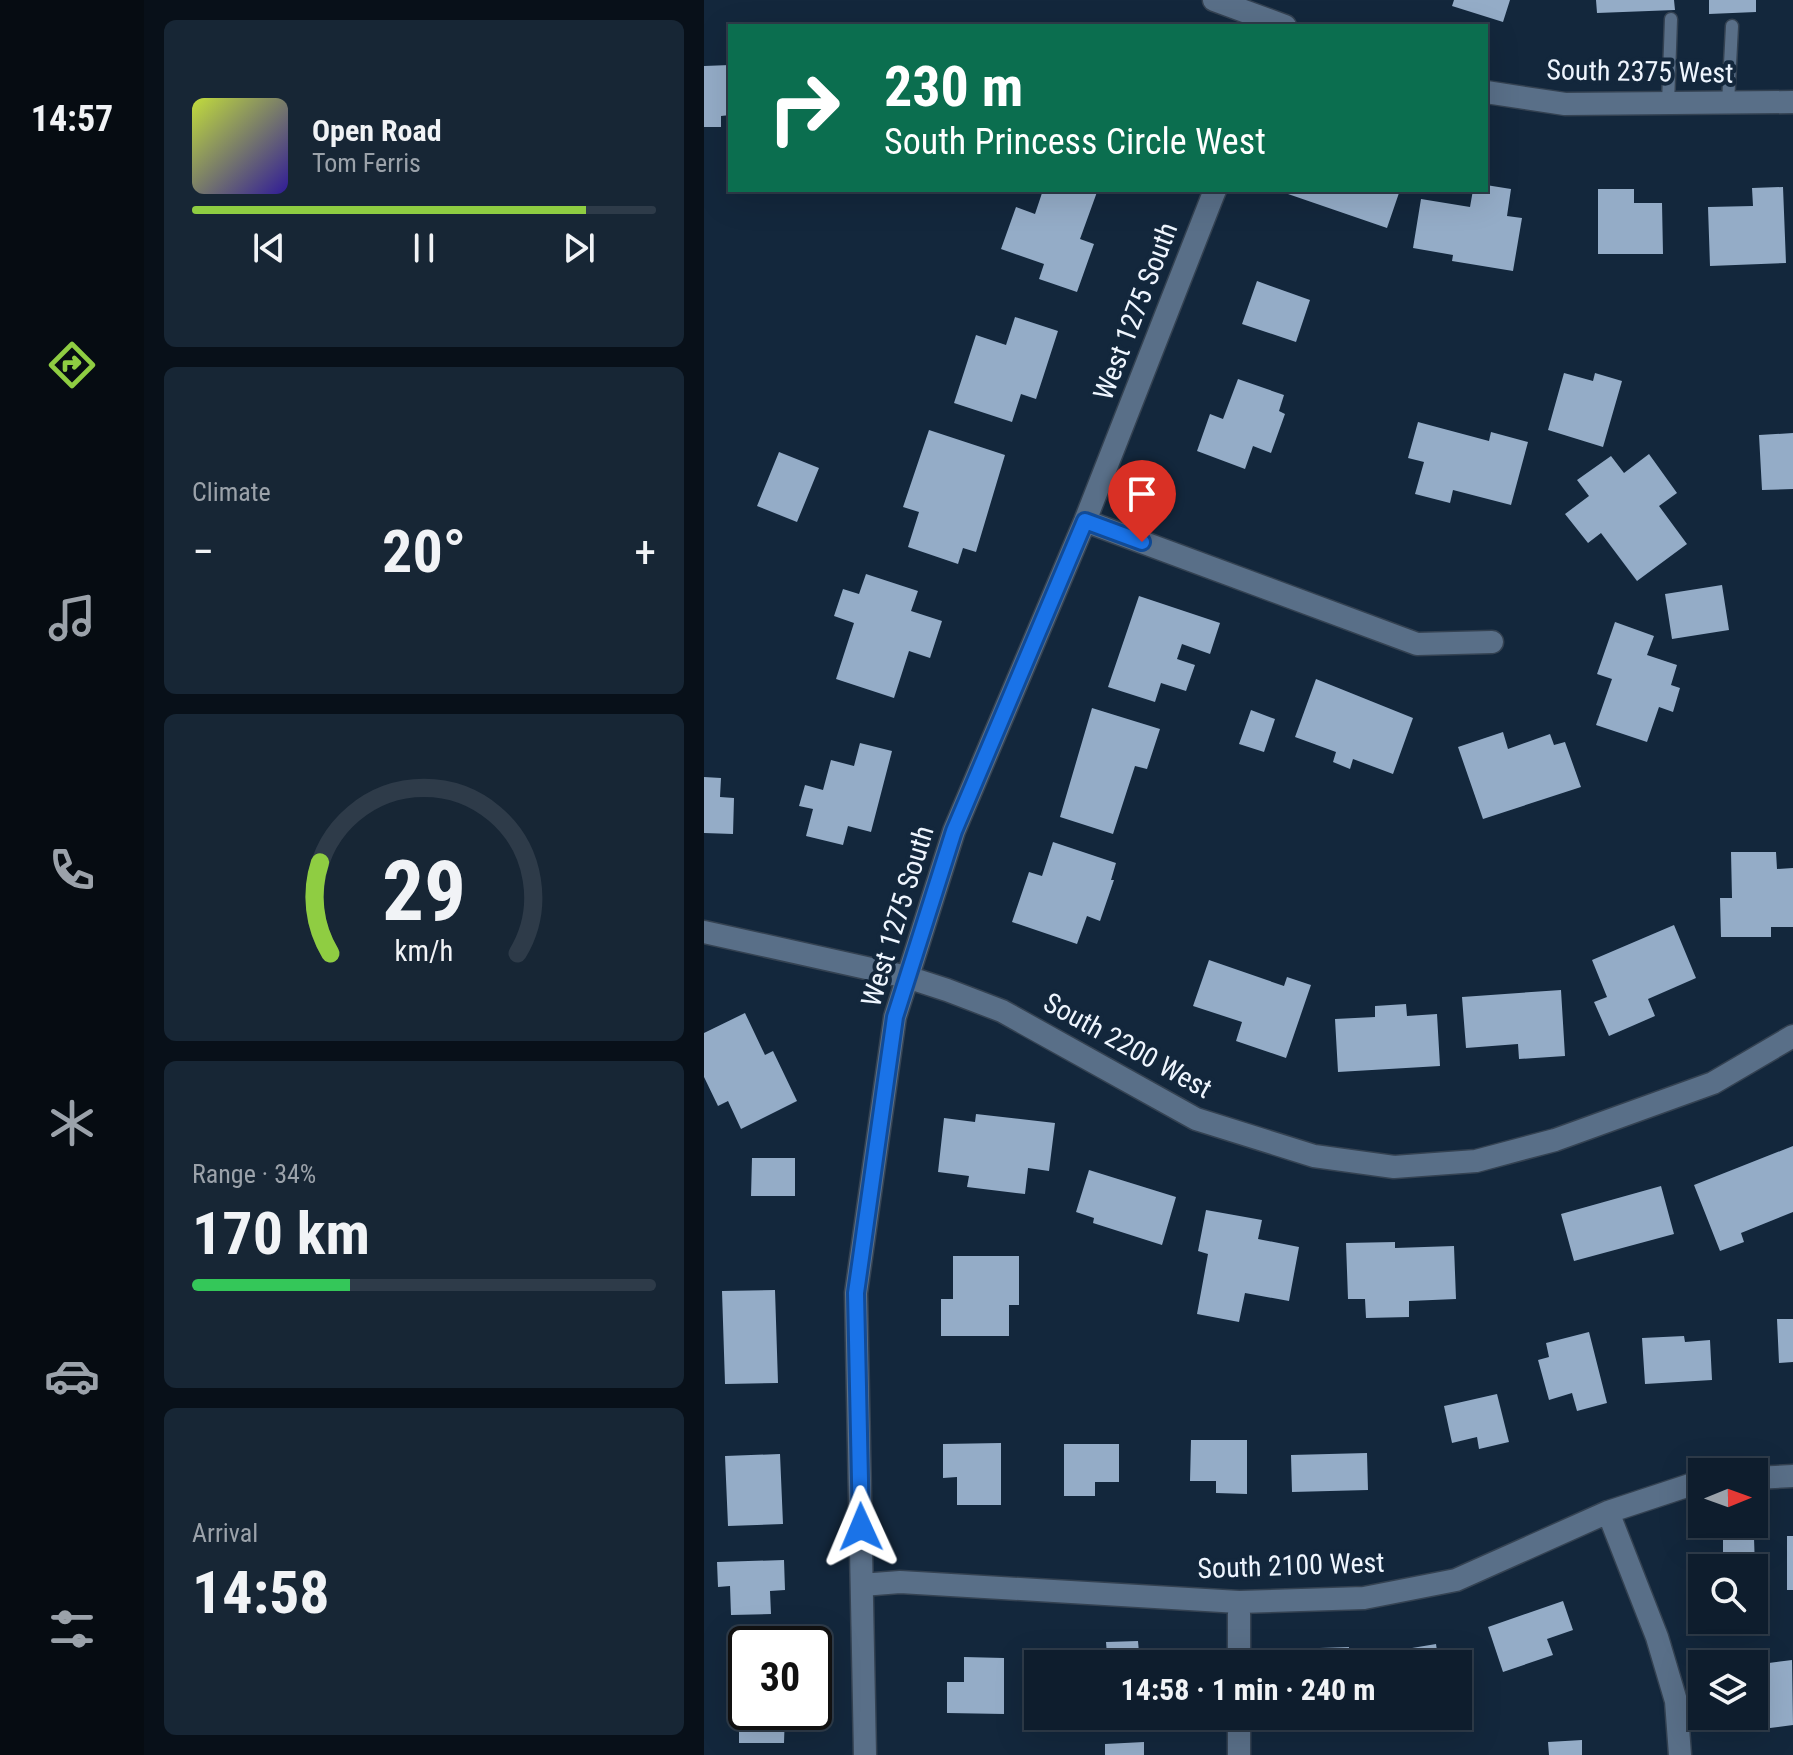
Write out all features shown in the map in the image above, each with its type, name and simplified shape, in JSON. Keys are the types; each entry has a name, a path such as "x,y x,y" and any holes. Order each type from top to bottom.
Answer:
{"street":[{"path":"1214,0 1277,24"},
{"name":"South 2375 West","path":"1488,92 1565,104 1793,102"},
{"name":"West 1275 South","path":"865,1755 856,1293 895,1017 954,831 1085,521 1214,192"},
{"path":"1085,521 1417,644 1492,642"},
{"name":"South 2200 West","path":"704,932 907,977 1002,1011 1196,1119 1314,1156 1394,1167 1476,1161 1555,1140 1713,1083 1793,1036"},
{"path":"1768,1477 1793,1476"},
{"name":"South 2100 West","path":"862,1585 900,1582 1239,1602 1364,1598 1456,1580 1608,1512 1688,1486"},
{"path":"1608,1512 1657,1637 1676,1701 1680,1755"},
{"path":"1239,1602 1239,1650"},
{"path":"1239,1730 1239,1755"}],"lane":[{"path":"1668,104 1671,19"},
{"path":"1728,103 1732,26"}],"building":[{"path":"1454,0 1510,0 1503,22 1452,6"},
{"path":"1596,0 1674,0 1675,10 1597,13"},
{"path":"1709,0 1756,0 1756,12 1709,14"},
{"path":"728,65 728,115 721,116 721,127 704,127 704,66"},
{"path":"1488,185 1511,189 1507,216 1522,218 1513,271 1452,261 1453,255 1413,248 1421,199 1470,207 1473,192 1488,192"},
{"path":"1783,187 1786,263 1710,266 1708,207 1753,206 1752,188"},
{"path":"1598,189 1634,189 1634,203 1662,203 1663,254 1598,254"},
{"path":"1042,192 1097,192 1080,239 1094,244 1077,292 1039,279 1044,264 1001,249 1016,207 1035,214"},
{"path":"1288,192 1399,192 1387,228"},
{"path":"1257,281 1310,300 1296,342 1242,324"},
{"path":"1015,317 1058,331 1036,399 1021,394 1012,422 954,403 976,335 1006,345"},
{"path":"1564,373 1593,381 1595,373 1622,381 1603,447 1548,430"},
{"path":"1238,379 1284,395 1279,411 1285,414 1271,453 1253,446 1245,469 1197,451 1210,414 1223,419"},
{"path":"1418,422 1489,441 1491,432 1528,442 1511,505 1453,490 1450,503 1415,494 1424,462 1408,458"},
{"path":"929,430 1005,455 976,552 963,548 958,564 908,547 919,512 903,507"},
{"path":"1793,433 1793,489 1762,490 1759,435"},
{"path":"779,452 819,468 797,522 757,506"},
{"path":"1649,454 1677,493 1659,506 1687,544 1637,581 1601,533 1588,543 1565,514 1589,496 1577,480 1611,456 1624,473"},
{"path":"866,574 918,591 911,611 942,621 930,658 909,651 894,698 836,679 854,623 834,616 843,589 859,594"},
{"path":"1722,585 1729,630 1672,639 1665,594"},
{"path":"1139,596 1220,623 1210,654 1182,644 1177,659 1195,665 1186,691 1161,683 1155,702 1108,687"},
{"path":"1615,622 1654,636 1647,655 1677,665 1671,685 1680,688 1673,712 1659,707 1647,742 1596,725 1612,679 1597,674"},
{"path":"1316,679 1413,718 1393,774 1353,759 1350,769 1333,762 1336,752 1295,737"},
{"path":"1092,708 1160,729 1147,769 1135,766 1113,834 1060,817"},
{"path":"1251,710 1275,719 1264,752 1239,744"},
{"path":"1503,732 1508,749 1550,734 1554,745 1565,742 1581,787 1483,819 1458,747"},
{"path":"860,743 892,751 871,832 848,826 843,845 806,836 813,809 799,806 805,785 823,790 831,760 854,766"},
{"path":"704,777 721,778 720,797 734,798 733,834 704,833"},
{"path":"1053,842 1116,863 1111,880 1114,880 1100,921 1087,916 1077,944 1012,922 1029,872 1042,876"},
{"path":"1731,852 1776,852 1777,869 1793,868 1793,927 1771,927 1771,937 1721,937 1720,898 1732,898"},
{"path":"1674,925 1696,978 1648,999 1655,1016 1609,1036 1594,1002 1607,997 1592,960"},
{"path":"1209,960 1284,986 1287,977 1311,985 1286,1058 1236,1041 1242,1022 1193,1006"},
{"path":"1561,990 1565,1056 1519,1059 1518,1044 1466,1048 1462,997"},
{"path":"1406,1004 1407,1016 1437,1014 1440,1066 1338,1072 1335,1019 1375,1017 1375,1006"},
{"path":"745,1013 765,1055 773,1051 797,1101 741,1129 728,1101 718,1106 704,1077 704,1033"},
{"path":"976,1114 1055,1123 1049,1171 1028,1168 1025,1194 967,1187 969,1176 938,1172 944,1118 975,1122"},
{"path":"1793,1146 1793,1212 1741,1233 1744,1242 1720,1251 1694,1185"},
{"path":"752,1158 795,1158 795,1196 751,1196"},
{"path":"1089,1170 1176,1197 1162,1245 1093,1223 1094,1218 1076,1212"},
{"path":"1661,1186 1674,1234 1574,1261 1561,1214"},
{"path":"1206,1210 1262,1220 1258,1239 1299,1247 1289,1301 1245,1293 1239,1322 1197,1314 1208,1254 1198,1251"},
{"path":"1395,1242 1395,1248 1454,1246 1456,1299 1409,1301 1409,1317 1366,1318 1365,1299 1348,1299 1346,1243"},
{"path":"953,1256 1019,1256 1019,1305 1009,1305 1009,1336 941,1336 941,1299 953,1299"},
{"path":"775,1290 778,1383 725,1384 722,1291"},
{"path":"1777,1319 1793,1319 1793,1362 1779,1363"},
{"path":"1589,1332 1607,1403 1577,1411 1572,1393 1549,1400 1538,1360 1549,1357 1546,1343"},
{"path":"1684,1336 1685,1342 1710,1340 1712,1380 1645,1384 1642,1338"},
{"path":"1497,1394 1509,1442 1479,1449 1477,1437 1452,1443 1444,1406"},
{"path":"1191,1440 1247,1440 1247,1494 1216,1493 1216,1481 1190,1481"},
{"path":"1001,1443 1001,1505 957,1505 957,1477 943,1478 943,1444"},
{"path":"1064,1444 1119,1444 1119,1482 1095,1482 1095,1496 1064,1496"},
{"path":"1367,1453 1368,1490 1292,1492 1291,1455"},
{"path":"780,1454 783,1524 728,1526 725,1456"},
{"path":"1787,1536 1793,1536 1793,1590 1787,1590"},
{"path":"1754,1538 1755,1554 1702,1554 1723,1553 1723,1539"},
{"path":"784,1560 785,1590 770,1591 771,1614 731,1615 730,1586 718,1587 717,1562"},
{"path":"1563,1601 1573,1630 1547,1639 1553,1655 1503,1672 1488,1627"},
{"path":"1138,1641 1139,1650 1107,1650 1106,1642"},
{"path":"1436,1644 1437,1650 1400,1650"},
{"path":"1349,1647 1349,1650 1290,1649"},
{"path":"964,1657 1004,1658 1004,1714 947,1713 947,1682 964,1682"},
{"path":"1792,1660 1793,1725 1768,1728 1768,1663"},
{"path":"739,1730 784,1730 784,1743 739,1743"},
{"path":"1582,1740 1582,1755 1549,1755 1548,1742"},
{"path":"1144,1742 1144,1755 1105,1755 1105,1744"}],"route":[{"path":"861,1527 856,1293 895,1017 954,831 1085,521 1142,542"}]}
